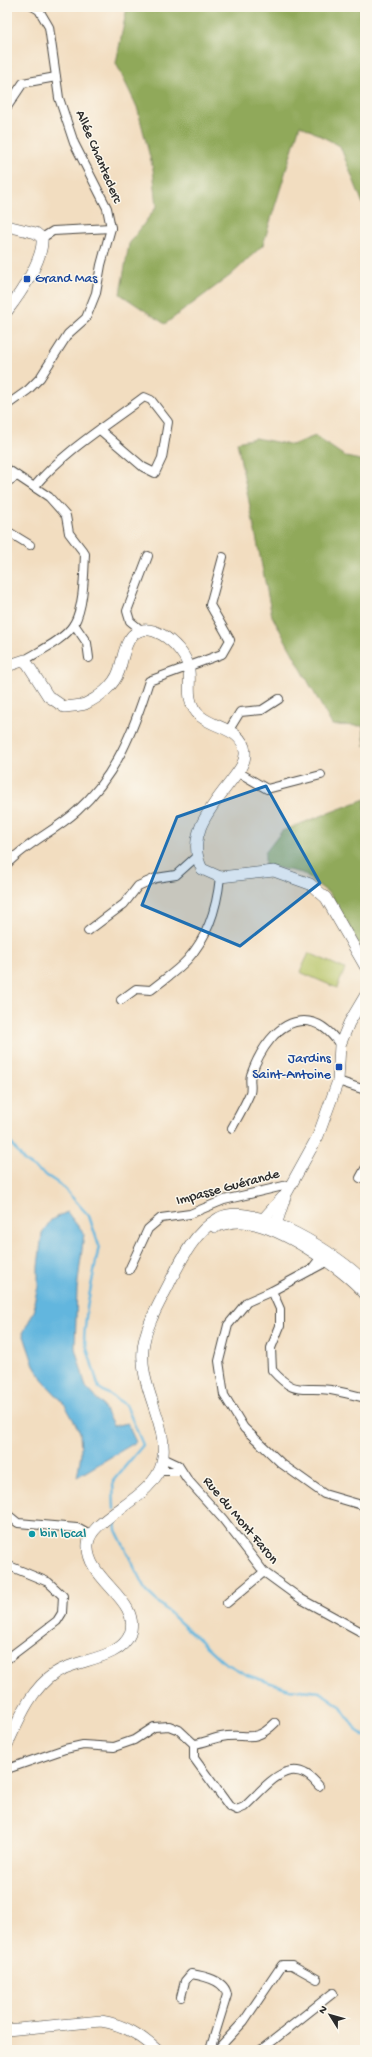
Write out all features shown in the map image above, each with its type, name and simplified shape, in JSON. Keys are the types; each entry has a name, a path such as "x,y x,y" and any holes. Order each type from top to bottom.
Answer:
{"street":[{"name":"Allée Chanteclerc","path":"34,7 39,10 49,27 59,98 74,142 107,208 111,228"},
{"path":"7,107 23,83 56,76"},
{"path":"7,226 36,233 42,238 43,247 27,279 7,311"},
{"path":"7,405 28,390 40,378 68,334 86,318 96,293 101,265 111,228 53,231 42,238"},
{"path":"34,487 48,470 100,430 144,397 151,400 168,422 162,458 155,473 143,468 100,430"},
{"path":"7,469 49,497 66,516 69,534 85,554 81,602 74,624 62,637 25,660 7,666"},
{"path":"7,482 17,476"},
{"path":"7,531 30,545"},
{"path":"140,630 130,621 126,611 148,556"},
{"path":"7,864 21,850 49,833 78,810 100,786 120,757 139,713 149,681 188,665 222,654 230,640 210,605 223,557"},
{"path":"74,624 87,643 89,658"},
{"path":"25,660 48,696 64,707 84,704 106,691 118,674 129,639 140,630 152,630 175,642 188,665 188,687 191,707 197,715 206,721 229,730 239,739 245,751 244,760 238,772 200,826 195,846 196,857 202,870 220,876 274,871 310,884 326,898 365,966"},
{"path":"229,730 240,712 262,710 279,699"},
{"path":"238,772 267,789 321,775"},
{"path":"88,931 124,904 138,886 156,878 176,875 196,857"},
{"path":"121,1000 136,989 151,990 187,961 207,931 217,900 220,876"},
{"path":"268,1226 318,1136 338,1081 340,1045 349,1023 365,996"},
{"path":"232,1128 251,1091 251,1076 261,1056 268,1043 284,1026 297,1022 313,1022 333,1034 340,1045"},
{"path":"338,1081 365,1090"},
{"path":"360,1178 365,1168"},
{"name":"Impasse Guérande","path":"129,1270 148,1229 161,1218 190,1214 224,1200 289,1189"},
{"path":"7,1745 22,1713 43,1684 66,1667 109,1653 125,1642 130,1633 131,1617 120,1598 91,1563 88,1542 93,1532 144,1491 159,1471 163,1458 163,1440 142,1366 143,1347 156,1311 181,1260 193,1242 205,1229 239,1222 268,1226 353,1270 365,1282"},
{"path":"325,1256 312,1270 247,1302 228,1325 219,1361 224,1395 244,1428 282,1464 324,1494 365,1506"},
{"path":"325,1256 348,1276 365,1294"},
{"path":"272,1291 280,1309 280,1326 271,1348 272,1370 284,1383 302,1390 330,1390 365,1398"},
{"name":"Rue du Mont Faron","path":"163,1458 178,1465 181,1471 222,1519 264,1572 301,1599 365,1634"},
{"path":"159,1471 181,1471"},
{"path":"8,1519 29,1525 53,1525 93,1532"},
{"path":"7,1565 48,1582 63,1596 62,1613 57,1621 7,1659"},
{"path":"227,1603 264,1572"},
{"path":"194,1744 204,1743 221,1737 248,1738 265,1733 275,1723"},
{"path":"7,1769 58,1751 83,1746 114,1747 134,1740 154,1727 169,1726 179,1730 194,1744 194,1758 229,1806 237,1810 244,1807 279,1774 288,1770 297,1771 313,1778 319,1786"},
{"path":"217,2050 244,2021 282,1965 292,1965 317,1979"},
{"path":"181,1997 185,1981 191,1974 220,1982 225,1987 227,1995 210,2050"},
{"path":"261,2050 333,1993"},
{"path":"7,2030 101,2022 114,2023 143,2037 157,2050"}],"highlighted area":[{"path":"266,786 320,883 240,946 142,905 177,817"}],"green space":[{"path":"127,7 365,7 365,209 340,146 300,125 263,245 231,275 165,324 120,294 129,244 157,206 153,169 137,107 116,63"},
{"path":"315,436 346,457 365,461 365,746 363,726 332,725 272,616 237,442 255,438 292,445"},
{"path":"365,799 365,955 330,894 302,873 265,865 265,853 282,831"},
{"path":"309,953 345,969 337,988 300,972"}],"water":[{"path":"67,1212 84,1234 77,1289 75,1348 86,1387 102,1404 113,1426 127,1423 136,1442 77,1477 81,1454 80,1432 64,1403 44,1382 33,1363 23,1333 35,1309 34,1302 38,1287 38,1267 42,1233 51,1220"}],"waterway":[{"path":"7,1142 11,1143 24,1161 61,1185 89,1216 99,1246 87,1307 84,1338 99,1388 126,1405 143,1445 113,1481 114,1509"},
{"path":"115,1518 116,1530 146,1591 222,1661 247,1675 289,1689 320,1692 340,1706 356,1730 365,1736"}],"place":[{"name":"Grand Mas","path":"27,279"},
{"name":"Jardins Saint-Antoine","path":"339,1067"},
{"name":"bin local","path":"32,1534"}]}
